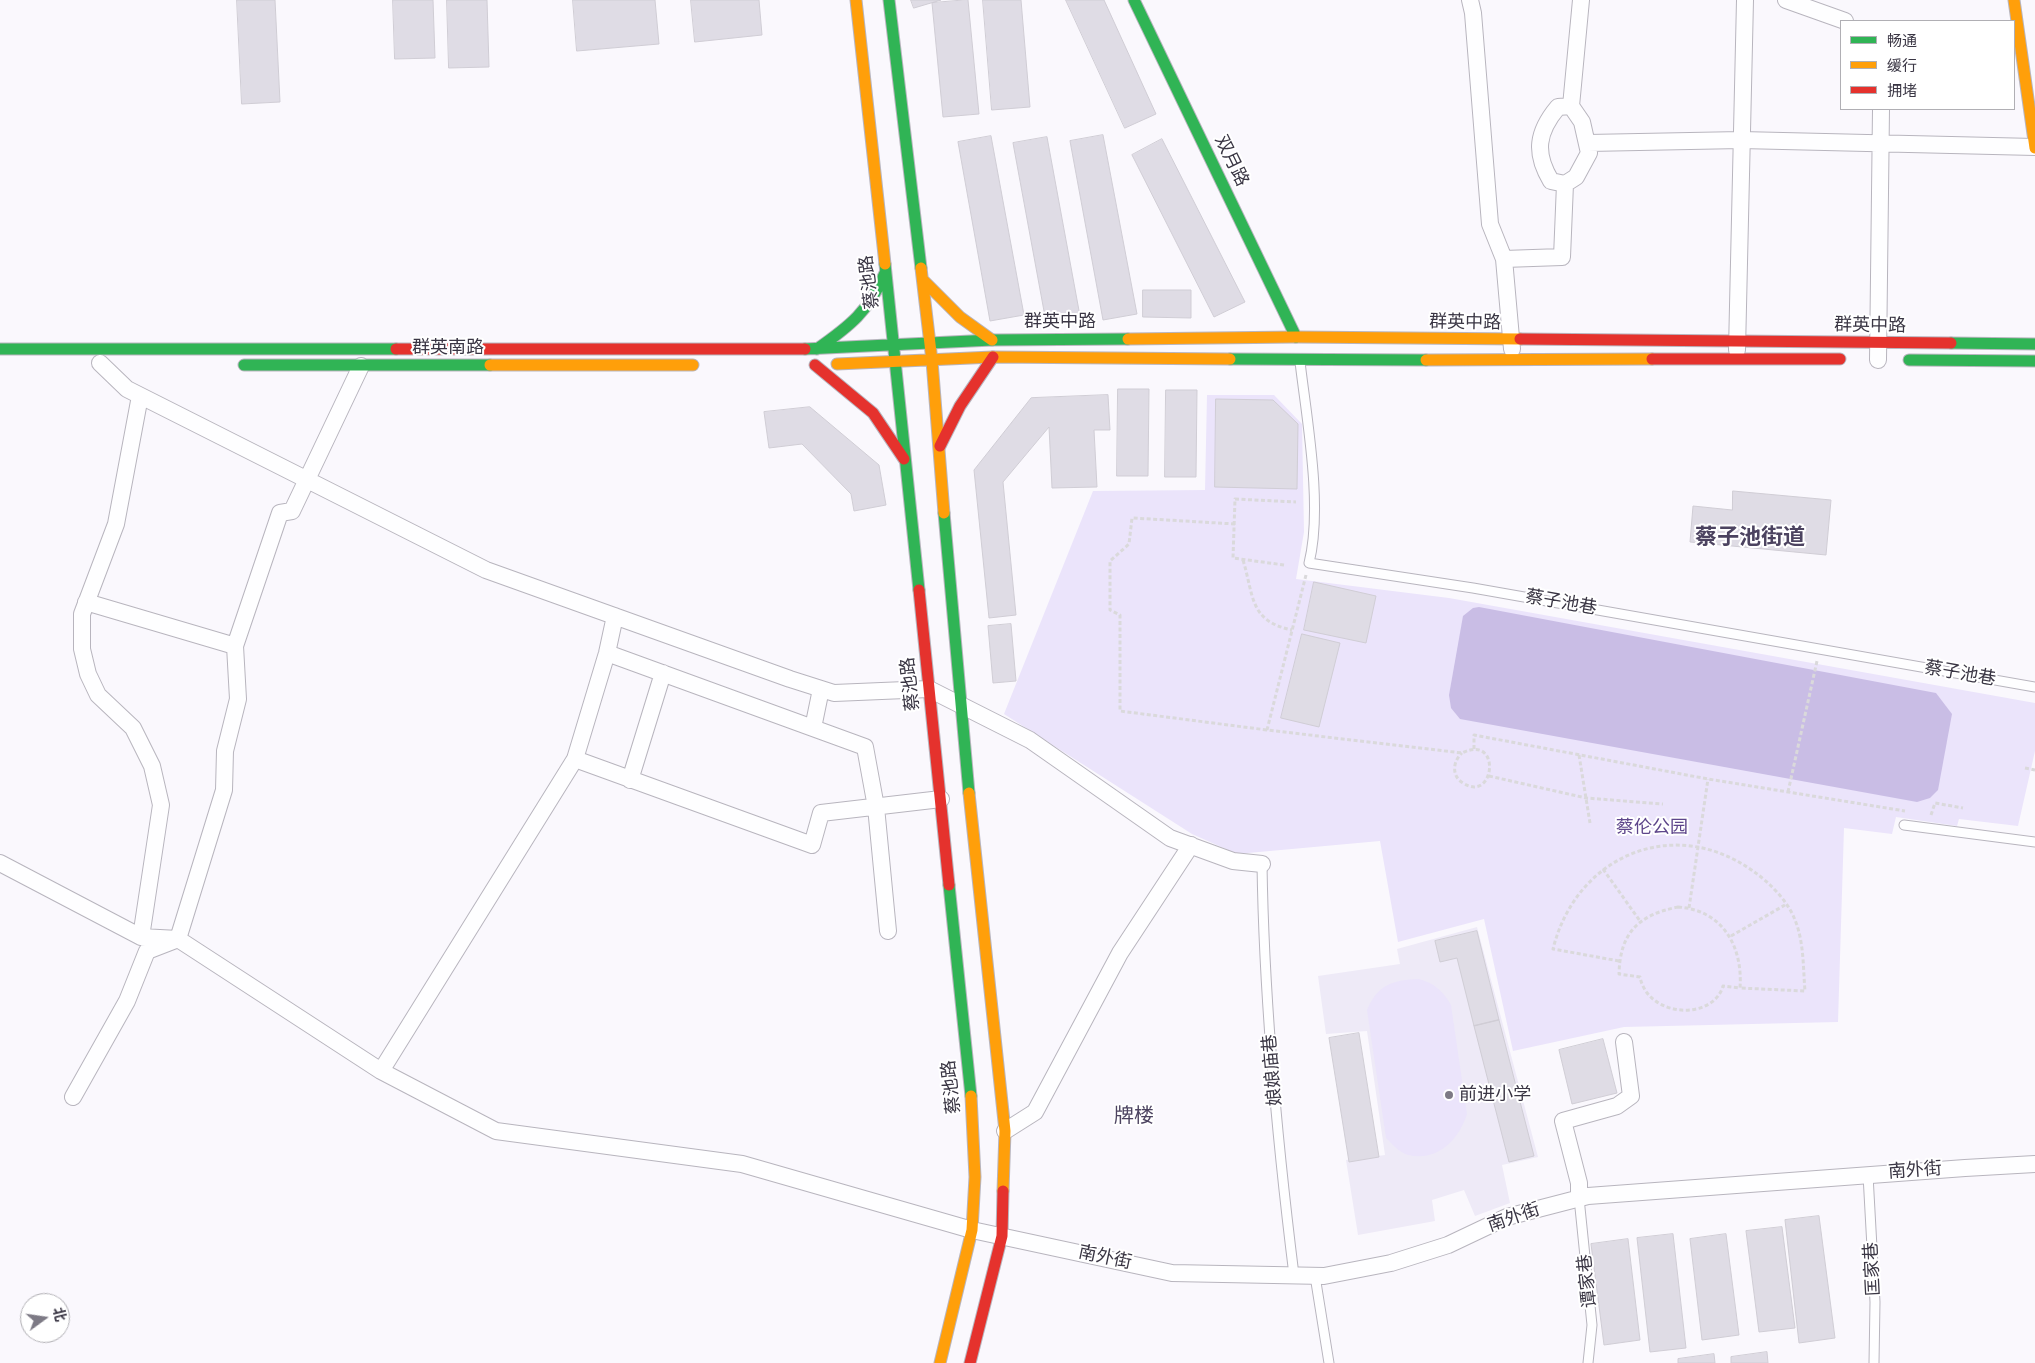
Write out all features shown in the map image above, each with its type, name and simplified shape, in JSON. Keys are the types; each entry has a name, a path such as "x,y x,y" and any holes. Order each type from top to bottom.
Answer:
{"main road":[{"name":"蔡池路","path":"856,0 896,363 973,1118 975,1177 972,1230 940,1363"},
{"path":"889,0 932,361 958,703 1005,1130 1002,1236 970,1363"},
{"name":"双月路","path":"1134,0 1298,349"},
{"path":"2014,0 2028,81"},
{"path":"2023,0 2028,81 2035,148"},
{"path":"817,349 858,320 874,300 886,272"},
{"path":"923,280 960,318 992,340"},
{"name":"群英中路","path":"894,346 992,340 1298,349 1513,359 1850,360"},
{"name":"群英中路","path":"896,363 993,357 1512,341 1738,342 1882,356 2035,361"},
{"name":"群英中路","path":"1882,356 2035,344"},
{"name":"群英南路","path":"0,349 817,349 894,346"},
{"path":"938,450 950,424 993,357"},
{"path":"96,363 120,363"},
{"path":"896,363 810,365 873,413 906,463"},
{"name":"群英南路","path":"236,365 706,365"}],"street":[{"path":"1470,0 1473,13 1490,224 1504,259 1513,359"},
{"path":"1570,106 1558,107 1547,120 1539,142 1542,166 1551,181 1565,184 1576,177 1589,153 1582,122 1570,106 1581,0"},
{"path":"1736,359 1738,342 1741,140 1746,0"},
{"path":"1786,0 1842,20"},
{"path":"1882,110 1882,356"},
{"path":"1588,143 1741,140 2035,148"},
{"path":"1504,259 1562,257 1565,184"},
{"path":"96,363 128,390 486,570 834,693 929,689 1030,740 1170,838 1233,861 1262,864"},
{"path":"73,1097 127,1001 147,951 178,938 224,790 226,751 238,699 235,646 280,513 292,511 361,366"},
{"path":"140,396 116,524 82,614 82,649 88,674 98,695 133,728 152,766 161,805 141,937"},
{"path":"86,602 235,646"},
{"path":"381,1071 574,760 607,653 614,616"},
{"path":"607,653 865,747 876,807 888,931"},
{"path":"630,780 663,673"},
{"path":"813,728 821,689"},
{"path":"574,760 812,845 822,813 941,799"},
{"path":"1005,1130 1035,1112 1120,954 1190,845"},
{"path":"0,863 141,937 178,938"},
{"name":"南外街","path":"178,938 381,1071 496,1131 742,1164 972,1230 1172,1273 1315,1276 1391,1263 1448,1245 1507,1217 1579,1198 2035,1164"},
{"path":"1579,1198 1579,1183 1563,1121 1618,1106 1631,1096 1624,1042"}],"lane":[{"path":"1298,349 1314,515 1313,548 1309,563"},
{"name":"蔡子池巷","path":"1309,563 1502,593 2035,687"},
{"path":"1904,825 2035,842"},
{"name":"娘娘庙巷","path":"1262,864 1264,953 1270,1047 1294,1275"},
{"name":"匡家巷","path":"1868,1175 1875,1302 1874,1363"},
{"name":"谭家巷","path":"1579,1198 1592,1325 1588,1363"},
{"path":"1315,1276 1329,1363"}],"path":[{"path":"1284,565 1233,558 1235,499 1296,502"},
{"path":"1235,524 1132,518 1130,544 1110,561 1110,610 1120,615 1120,711 1462,752 1474,749 1479,750 1488,758 1491,764 1486,781 1475,786 1463,783 1454,768 1462,752"},
{"path":"1243,560 1256,611 1277,627 1292,630"},
{"path":"1267,730 1309,563"},
{"path":"1788,792 1816,666"},
{"path":"1474,749 1474,735 1708,779 1912,812"},
{"path":"1579,755 1590,823"},
{"path":"2025,768 2035,770"},
{"path":"1489,776 1586,798 1664,804"},
{"path":"1689,908 1708,779"},
{"path":"1922,814 1931,815 1936,803 1963,808"},
{"path":"1619,961 1553,949 1558,929 1576,896 1607,865 1650,847 1698,846 1736,859 1768,882 1795,918 1802,949 1805,991 1740,988 1723,986 1722,991 1710,1003 1683,1011 1668,1010 1651,999 1642,986 1640,977 1619,974 1619,961 1619,955 1627,936 1640,922 1658,911 1689,908 1717,920 1731,936 1739,955 1740,988"},
{"path":"1603,869 1640,922"},
{"path":"1731,936 1785,905"}],"shaded area":[{"path":"1479,607 1936,693 1952,714 1938,790 1930,798 1917,802 1460,719 1451,708 1449,695 1463,616 1473,608"},
{"name":"前进小学","path":"1477,927 1538,1157 1502,1165 1510,1203 1475,1216 1464,1190 1432,1200 1435,1221 1358,1235 1346,1160 1385,1155 1367,1031 1326,1034 1318,976 1400,964 1397,949"}],"green space":[{"name":"蔡伦公园","path":"1207,395 1274,395 1302,424 1304,532 1296,579 1449,598 2035,703 2035,751 2018,826 1959,819 1957,826 1896,817 1892,834 1844,828 1838,1022 1624,1027 1513,1051 1484,919 1398,942 1380,841 1237,854 1192,834 1004,714 1093,491 1205,490"},
{"path":"1419,979 1438,988 1451,1005 1467,1114 1458,1132 1445,1147 1437,1152 1419,1156 1408,1155 1402,1152 1386,1138 1367,1010 1376,994 1387,985 1394,982"}],"building":[{"path":"237,0 275,0 280,102 242,104"},
{"path":"393,0 433,0 435,58 395,59"},
{"path":"447,0 487,0 489,67 449,68"},
{"path":"573,0 655,0 659,44 577,51"},
{"path":"691,0 759,0 762,35 695,42"},
{"path":"911,0 941,0 914,8"},
{"path":"968,0 979,114 943,117 932,3"},
{"path":"983,0 1021,0 1030,107 992,110"},
{"path":"1066,0 1104,0 1156,114 1125,128"},
{"path":"1103,135 1137,314 1103,320 1070,141"},
{"path":"991,136 1024,315 990,321 958,142"},
{"path":"1047,137 1080,316 1046,322 1013,143"},
{"path":"1162,139 1245,302 1214,317 1132,155"},
{"path":"1143,290 1191,290 1191,318 1143,317"},
{"path":"1118,389 1149,389 1148,476 1117,476"},
{"path":"1166,390 1197,390 1196,477 1165,477"},
{"path":"1108,395 1110,430 1094,430 1097,487 1052,488 1049,427 1003,482 1016,615 989,618 974,470 1031,398"},
{"path":"1216,399 1273,400 1298,424 1297,489 1215,487"},
{"path":"810,407 879,465 886,505 854,511 851,494 802,444 769,448 764,412"},
{"path":"1733,491 1831,500 1826,555 1690,542 1693,506 1732,510"},
{"path":"1314,582 1376,596 1366,643 1304,630"},
{"path":"1011,624 1016,681 993,683 988,626"},
{"path":"1302,634 1340,643 1319,727 1281,718"},
{"path":"1477,931 1499,1020 1474,1026 1457,958 1440,962 1435,941"},
{"path":"1499,1020 1534,1156 1509,1162 1474,1026"},
{"path":"1359,1033 1379,1157 1349,1162 1329,1038"},
{"path":"1603,1039 1617,1093 1572,1104 1559,1050"},
{"path":"1819,1216 1835,1338 1799,1343 1785,1220"},
{"path":"1782,1227 1795,1328 1759,1332 1746,1231"},
{"path":"1673,1234 1686,1348 1650,1352 1637,1238"},
{"path":"1726,1234 1739,1335 1702,1340 1690,1239"},
{"path":"1628,1239 1640,1340 1604,1345 1591,1244"},
{"path":"1767,1352 1768,1363 1731,1363 1731,1357"},
{"path":"1714,1354 1715,1363 1678,1363 1678,1359"}],"traffic: fast":[{"path":"889,0 921,268"},
{"path":"1134,0 1296,337"},
{"path":"885,264 919,590"},
{"path":"817,349 857,317 872,298 885,273"},
{"path":"805,349 992,340 1128,339"},
{"path":"1951,343 2035,344"},
{"path":"0,349 396,349"},
{"path":"1230,359 1426,360"},
{"path":"1909,360 2035,361"},
{"path":"244,365 490,365"},
{"path":"944,513 969,793"},
{"path":"949,885 971,1096"}],"traffic: slow":[{"path":"856,0 885,264"},
{"path":"2014,0 2035,148"},
{"path":"921,268 932,361 944,513"},
{"path":"923,280 960,317 992,340"},
{"path":"1128,339 1296,337 1520,339"},
{"path":"837,364 993,357 1230,359"},
{"path":"1426,360 1652,359"},
{"path":"490,365 693,365"},
{"path":"969,793 1005,1131 1003,1191"},
{"path":"940,1363 972,1230 975,1177 971,1096"}],"traffic: jam":[{"path":"1520,339 1951,343"},
{"path":"396,349 805,349"},
{"path":"940,446 960,406 993,357"},
{"path":"1652,359 1840,359"},
{"path":"815,365 873,413 904,459"},
{"path":"919,590 949,885"},
{"path":"970,1363 1002,1236 1003,1191"}],"place":[{"name":"前进小学","path":"1449,1095"}],"district":[{"name":"蔡子池街道","path":"1750,538"},
{"name":"牌楼","path":"1134,1117"}]}
